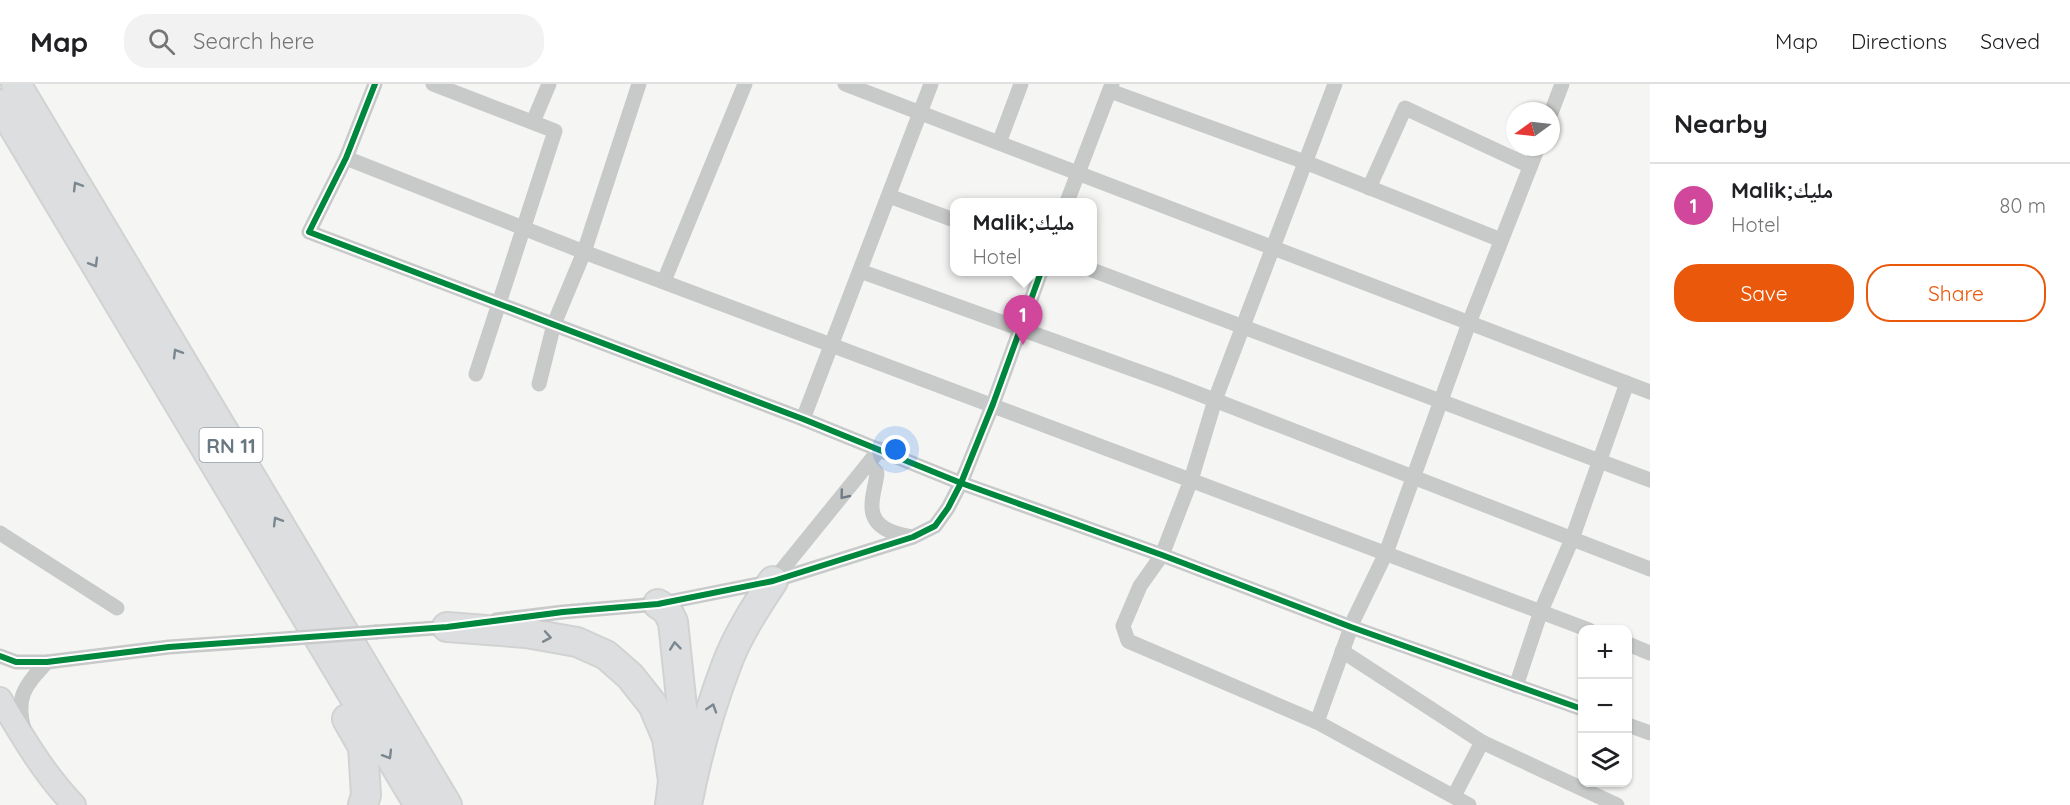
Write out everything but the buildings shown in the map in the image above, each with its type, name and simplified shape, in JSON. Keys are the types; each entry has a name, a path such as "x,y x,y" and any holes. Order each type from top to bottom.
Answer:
{"highway":[{"name":"RN 11","path":"16,84 447,805"},
{"name":"RN 11","path":"0,104 419,805"},
{"path":"173,394 311,657 363,747 366,795 363,805"},
{"path":"302,563 460,805"},
{"path":"683,799 726,664 751,615 773,581"},
{"path":"658,604 667,610 673,622 683,799"},
{"path":"447,627 526,633 577,642 606,655 630,676 653,705 667,738 674,781 683,799"}],"main road":[{"path":"0,699 27,744 58,788 74,805"}],"street":[{"path":"375,84 346,158 309,232 803,418 961,483 1578,709"},
{"path":"434,84 475,92 555,131 476,374"},
{"path":"533,122 549,84"},
{"path":"539,384 554,324 584,252 639,84"},
{"path":"664,281 745,84"},
{"path":"845,84 1650,392"},
{"path":"803,418 931,84"},
{"path":"999,143 1021,84"},
{"path":"1556,102 1563,84"},
{"path":"1329,86 1305,162 1215,400 1191,480 1162,555 1140,586 1123,626 1128,641 1317,722 1469,805"},
{"path":"1069,198 1111,88 1501,240"},
{"path":"1370,188 1405,108 1530,166"},
{"path":"1317,722 1351,627 1386,553 1469,322 1534,156"},
{"path":"346,158 584,252 1578,626"},
{"path":"889,196 950,219"},
{"path":"860,271 1215,400 1650,569"},
{"path":"1097,272 1650,480"},
{"path":"0,656 16,662 47,662 169,647 447,627 563,612 658,604 773,581 914,537 935,526 948,508 961,483 993,404 1040,276"},
{"path":"1516,686 1540,611 1572,538 1627,383"},
{"path":"773,581 880,449"},
{"path":"869,464 877,473 871,508 875,518 883,528 894,534 914,537"},
{"path":"0,533 117,608"},
{"path":"1632,646 1650,653"},
{"path":"1342,651 1482,742 1617,805"},
{"path":"27,744 20,718 20,700 26,685 47,662"},
{"path":"1632,727 1650,734"},
{"path":"1454,796 1482,742"}],"cycle path":[{"path":"375,84 346,158 309,232 803,419 961,483 1162,555 1351,627 1578,708"},
{"path":"0,656 16,662 47,662 169,647 447,627 563,612 658,604 773,581 913,537 935,526 948,508 961,483 993,404 1040,276"}],"place":[{"name":"Malik;مليك","path":"1023,345"}]}
